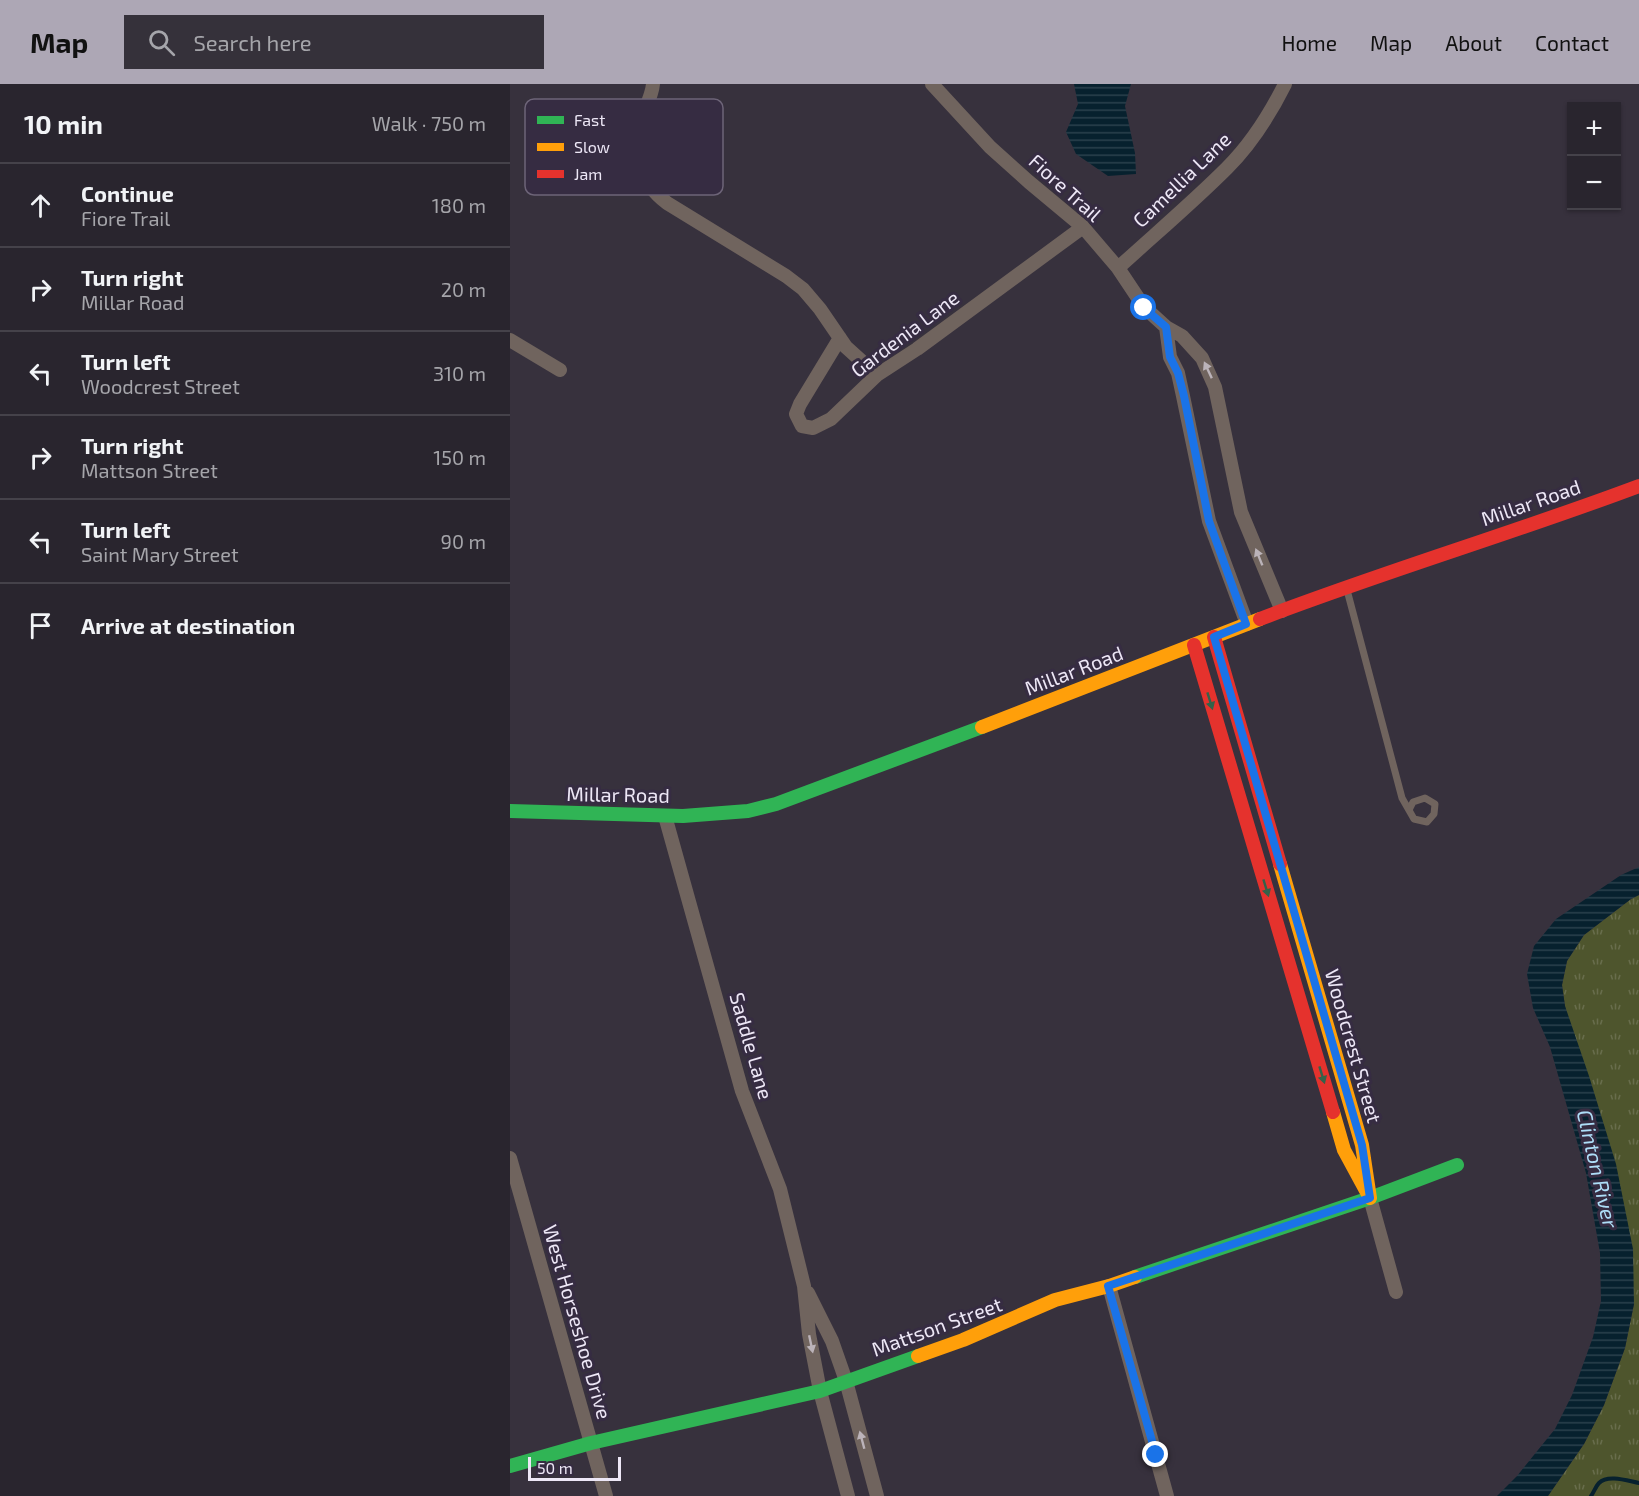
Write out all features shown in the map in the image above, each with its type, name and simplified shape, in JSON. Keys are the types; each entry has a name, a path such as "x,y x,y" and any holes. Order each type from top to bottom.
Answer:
{"street":[{"path":"648,99 653,84"},
{"name":"Fiore Trail","path":"932,84 990,147 1083,226 1118,268 1144,308 1166,327 1182,336 1202,358 1215,387 1241,512 1282,611"},
{"name":"Camellia Lane","path":"1118,268 1228,167 1257,131 1285,84"},
{"path":"658,195 786,276 820,309 846,347 877,375"},
{"name":"Gardenia Lane","path":"840,338 800,404 796,414 802,426 813,428 831,419 877,375 917,349 1083,226"},
{"path":"1166,327 1170,357 1178,373 1184,396 1209,521 1246,624"},
{"path":"510,340 560,370"},
{"name":"Millar Road","path":"510,811 665,816 716,815 748,812 776,804 895,761 1246,624 1639,486"},
{"name":"Woodcrest Street","path":"1214,637 1362,1145 1370,1198 1396,1292"},
{"name":"Woodcrest Street","path":"1194,645 1344,1150 1370,1198"},
{"path":"1237,790 1257,784"},
{"name":"Saddle Lane","path":"665,816 742,1091 780,1189 804,1286 808,1334 820,1391 848,1496"},
{"path":"1273,911 1292,906"},
{"name":"West Horseshoe Drive","path":"510,1158 606,1496"},
{"name":"Mattson Street","path":"510,1466 591,1443 820,1391 963,1340 1055,1300 1108,1286 1370,1198 1457,1165"},
{"name":"Saddle Lane","path":"804,1286 832,1341 846,1381 877,1496"},
{"path":"1108,1286 1167,1496"}],"lane":[{"path":"1347,588 1402,798 1409,810"}],"green space":[{"path":"1639,895 1639,1496 1548,1496 1584,1444 1604,1405 1625,1348 1634,1304 1562,985 1567,961 1584,935"}],"water":[{"path":"1074,84 1131,84 1125,106 1135,153 1136,174 1108,176 1076,154 1066,132 1078,104"},
{"name":"Clinton River","path":"1639,867 1639,895 1584,935 1567,961 1562,985 1565,1006 1616,1164 1633,1249 1634,1304 1625,1348 1604,1405 1584,1444 1548,1496 1497,1496 1517,1476 1555,1429 1572,1395 1593,1337 1601,1301 1600,1253 1586,1173 1550,1047 1533,1008 1527,974 1534,946 1556,919 1621,875"}],"waterway":[{"path":"1591,1496 1603,1480 1618,1479 1639,1483"}],"traffic: fast":[{"path":"510,811 683,816 748,811 776,804 982,727"},
{"path":"1135,1277 1370,1198 1457,1165"},
{"path":"510,1466 591,1443 820,1391 918,1356"}],"traffic: slow":[{"path":"982,727 1260,619"},
{"path":"1280,864 1362,1145 1370,1198 1344,1150 1333,1112"},
{"path":"918,1356 963,1340 1055,1300 1135,1277"}],"traffic: jam":[{"path":"1260,619 1639,486"},
{"path":"1214,637 1280,864"},
{"path":"1194,645 1333,1112"}],"route":[{"path":"1144,308 1166,327 1170,357 1178,373 1184,396 1209,521 1246,624 1214,637 1362,1145 1370,1198 1108,1286 1156,1455"}]}
